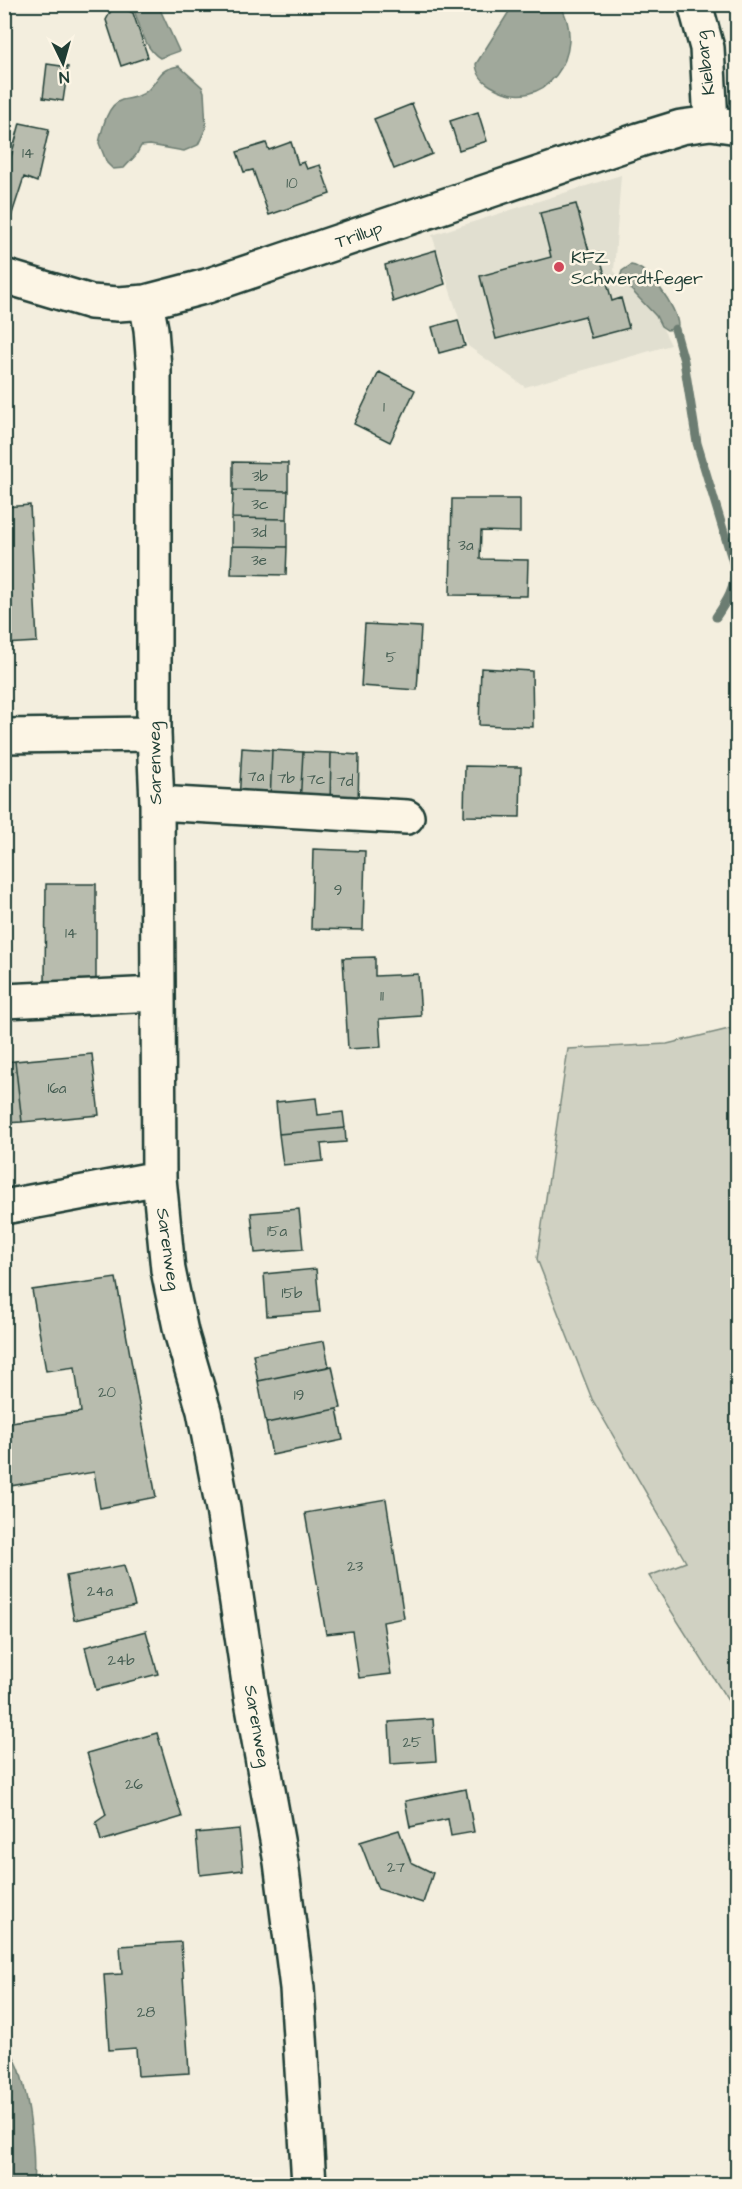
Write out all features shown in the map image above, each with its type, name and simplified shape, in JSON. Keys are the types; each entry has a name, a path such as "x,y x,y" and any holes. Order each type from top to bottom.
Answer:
{"street":[{"name":"Kielbarg","path":"695,4 724,125"},
{"name":"Trillup","path":"4,276 91,302 146,302 207,286 681,127 724,125"},
{"name":"Sarenweg","path":"146,302 152,329 154,368 154,734 157,804 159,1178 168,1270 181,1332 204,1411 223,1509 251,1696 282,1862 297,1988 309,2184"},
{"path":"4,736 154,734"},
{"path":"157,804 407,817"},
{"path":"4,1001 157,994"},
{"path":"4,1207 159,1178"}],"shaded area":[{"path":"122,5 158,5 179,51 160,58 155,54 143,36 133,8"},
{"path":"517,5 560,5 568,23 569,42 565,60 556,75 544,87 528,93 510,94 485,82 480,77 476,64 510,10"},
{"path":"179,66 202,87 204,92 206,128 198,145 184,151 150,145 141,146 124,168 113,169 107,163 99,143 112,107 117,102 139,96 163,72"},
{"path":"621,175 614,271 655,313 671,345 525,387 468,346 432,235"},
{"path":"631,265 646,273 668,299 678,325 675,329 667,330 661,326 656,316 620,278 622,271"},
{"path":"738,1027 737,1715 649,1576 686,1562 592,1399 537,1259 568,1049 667,1044"},
{"path":"4,2037 20,2071 26,2097 33,2143 33,2184 5,2184"}],"building":[{"path":"121,7 133,13 148,57 121,66 106,20 112,9"},
{"path":"47,64 68,67 63,101 43,98"},
{"path":"412,104 432,154 394,169 374,119"},
{"path":"478,112 487,141 459,150 450,121"},
{"path":"20,123 49,129 37,182 24,177 10,220 4,218 4,183"},
{"path":"291,142 298,164 304,162 307,169 320,165 330,194 269,215 253,170 244,172 237,152 266,143 269,150"},
{"name":"KFZ Schwerdtfeger","path":"576,204 590,255 599,253 612,301 621,298 629,328 591,338 585,316 496,339 480,276 551,257 540,213"},
{"path":"436,250 445,284 393,302 385,265"},
{"path":"458,320 465,346 439,353 432,327"},
{"path":"379,372 415,390 390,442 354,424"},
{"path":"233,462 288,463 288,491 233,490"},
{"path":"233,490 288,491 287,519 232,518"},
{"path":"452,499 520,499 520,532 481,531 480,559 528,560 527,596 450,595"},
{"path":"30,505 37,642 4,644 4,507"},
{"path":"232,518 287,519 287,547 232,546"},
{"path":"232,546 287,547 286,575 231,574"},
{"path":"365,624 421,627 417,690 361,686"},
{"path":"481,668 532,671 533,727 479,725"},
{"path":"242,748 272,750 270,804 239,802"},
{"path":"272,750 303,752 300,805 270,804"},
{"path":"303,752 331,753 330,807 300,805"},
{"path":"331,753 359,755 358,807 330,807"},
{"path":"465,766 521,767 520,817 464,816"},
{"path":"313,849 365,851 363,930 311,929"},
{"path":"46,884 96,884 96,983 45,983"},
{"path":"375,957 375,976 418,974 421,1016 379,1019 381,1047 348,1049 343,958"},
{"path":"92,1054 99,1115 22,1122 15,1061"},
{"path":"15,1061 22,1122 4,1123 4,1062"},
{"path":"316,1098 318,1115 343,1112 345,1128 279,1134 276,1102"},
{"path":"345,1128 346,1142 321,1144 323,1161 283,1165 279,1134"},
{"path":"299,1209 303,1249 255,1253 251,1213"},
{"path":"316,1269 320,1312 267,1316 264,1274"},
{"path":"116,1278 156,1497 100,1508 94,1472 4,1487 4,1423 81,1412 75,1367 46,1371 32,1290"},
{"path":"324,1341 329,1367 258,1381 253,1354"},
{"path":"332,1366 341,1408 266,1423 258,1381"},
{"path":"337,1409 343,1440 272,1455 266,1423"},
{"path":"386,1499 404,1618 383,1622 391,1674 359,1678 352,1631 326,1634 305,1513"},
{"path":"124,1565 135,1606 74,1620 66,1576"},
{"path":"146,1631 158,1674 96,1690 85,1647"},
{"path":"433,1719 436,1761 391,1764 389,1722"},
{"path":"157,1733 182,1817 101,1841 96,1822 106,1815 87,1753"},
{"path":"466,1789 474,1832 451,1836 448,1819 410,1827 405,1801"},
{"path":"239,1829 243,1870 200,1875 196,1833"},
{"path":"399,1830 411,1862 433,1873 423,1903 378,1889 360,1842"},
{"path":"181,1942 189,2073 138,2076 136,2048 109,2050 104,1975 122,1974 120,1946"}],"waterway":[{"path":"675,329 684,361 697,443 735,569 730,594 716,617"}],"place":[{"name":"KFZ Schwerdtfeger","path":"559,267"}]}
